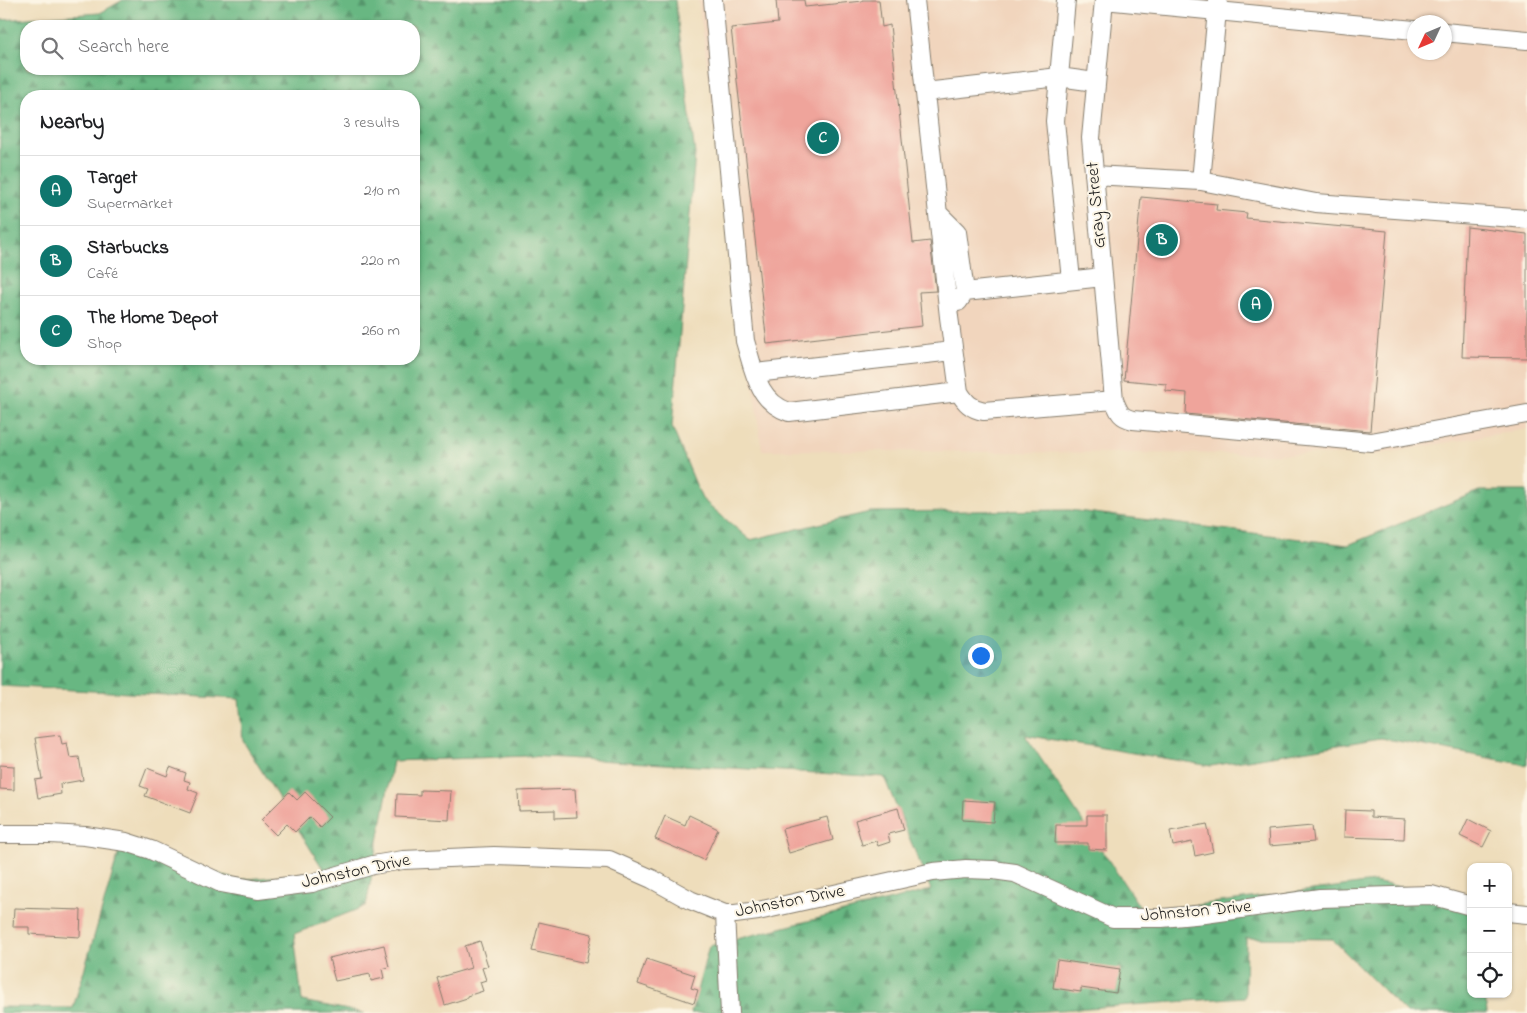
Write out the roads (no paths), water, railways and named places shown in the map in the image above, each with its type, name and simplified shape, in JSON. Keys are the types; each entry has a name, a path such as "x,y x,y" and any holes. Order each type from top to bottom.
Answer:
{"street":[{"path":"713,0 745,341 761,390 778,408 789,412 959,392"},
{"path":"915,0 953,351 959,392 970,406 984,411 1116,405 1124,418 1133,420 1372,442 1527,414"},
{"path":"1066,0 1055,121 1071,280"},
{"path":"1104,0 1217,5 1407,29"},
{"name":"Gray Street","path":"1104,0 1091,138 1116,405"},
{"path":"1201,181 1217,5"},
{"path":"1452,33 1527,40"},
{"path":"925,92 1059,77 1096,82"},
{"path":"1094,175 1201,181 1316,203 1527,219"},
{"path":"938,213 957,232 965,292 949,317"},
{"path":"965,292 1103,276"},
{"path":"755,374 953,351"},
{"name":"Johnston Drive","path":"0,834 76,835 126,842 151,850 222,883 258,890 312,883 373,865 403,860 494,856 608,860 652,879 690,900 725,914 758,911 933,872 966,869 1015,873 1112,918 1162,918 1197,915 1320,898 1431,895 1467,905"},
{"path":"1512,912 1527,914"},
{"path":"725,914 730,1013"}],"place":[{"name":"The Home Depot","path":"823,138"},
{"name":"Starbucks","path":"1162,240"},
{"name":"Target","path":"1256,305"}]}
